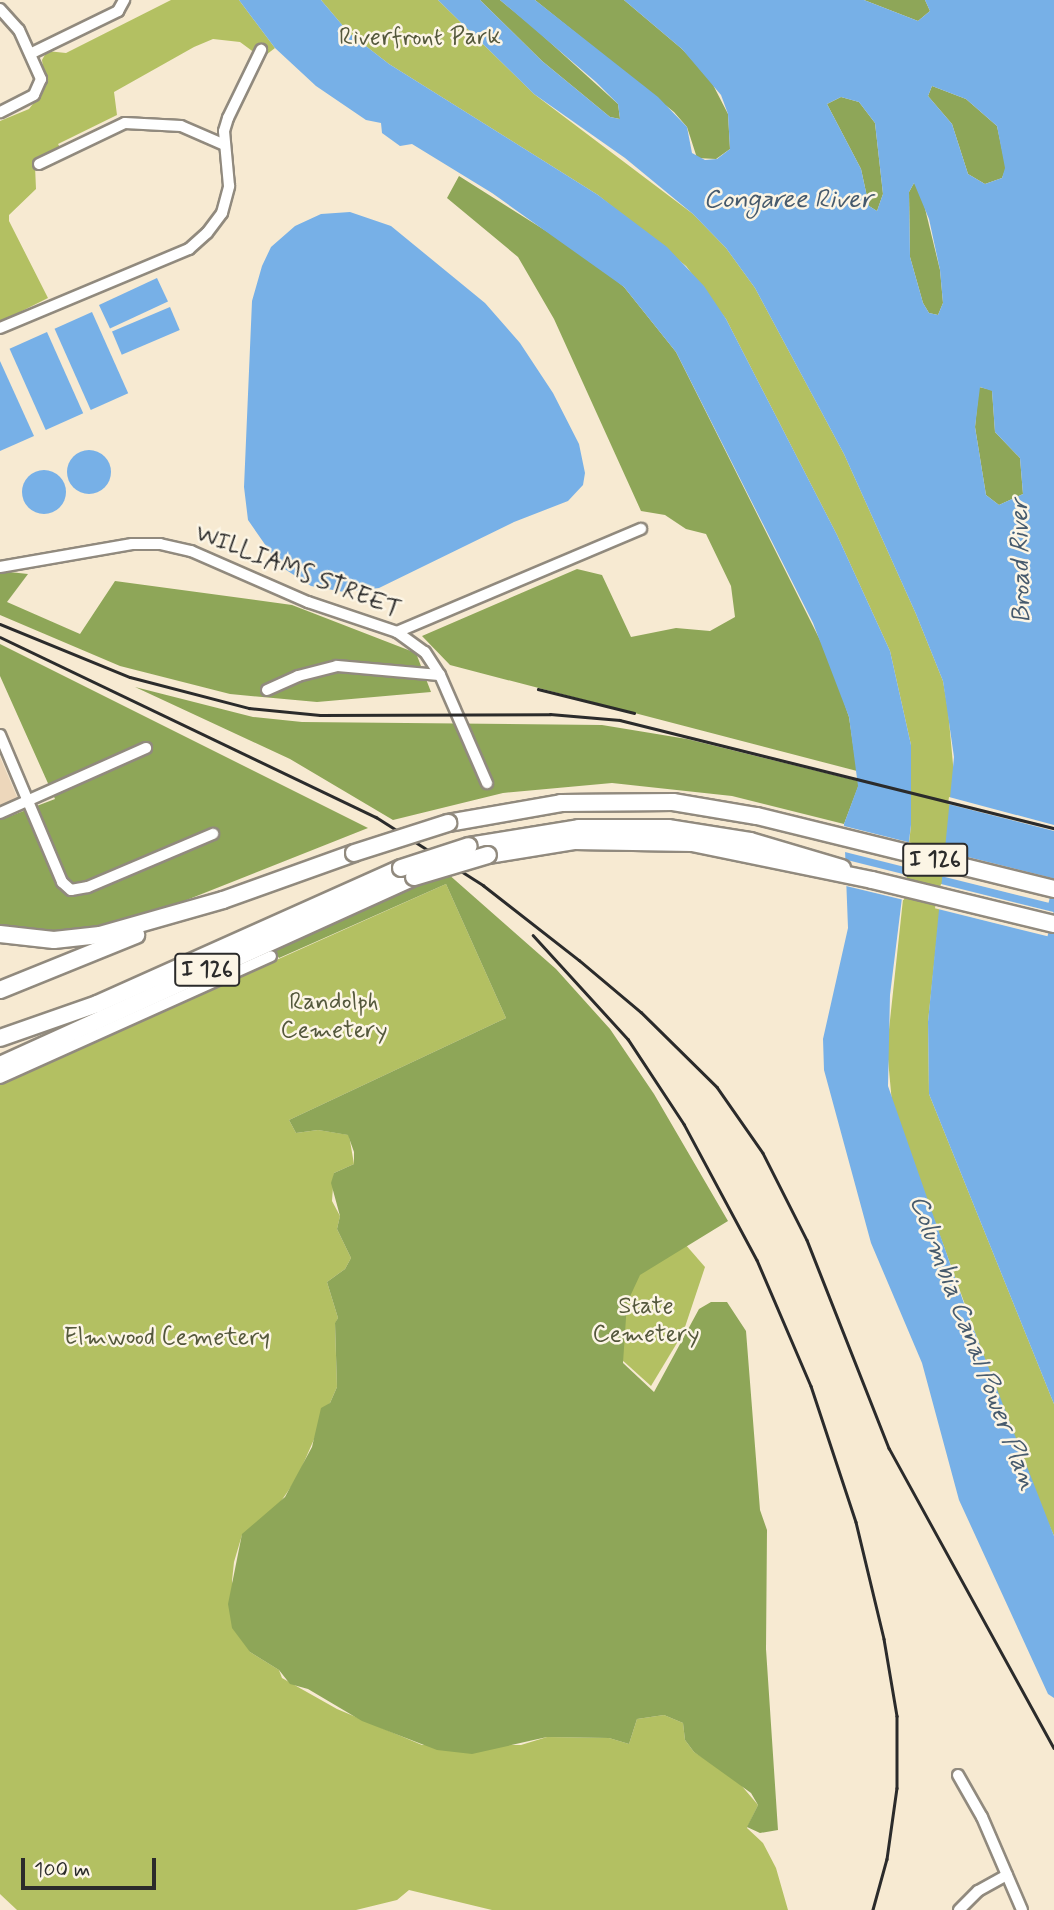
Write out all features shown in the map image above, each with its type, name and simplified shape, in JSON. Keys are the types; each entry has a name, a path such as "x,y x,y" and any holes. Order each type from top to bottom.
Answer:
{"highway":[{"name":"I 126","path":"0,990 223,900 354,853 448,823 536,806 630,800 718,808 1054,889"},
{"path":"0,1038 97,1004 469,846 579,828 648,828 718,835 820,866"},
{"name":"I 126","path":"0,1065 407,873 556,843 645,840 719,848 820,866 1054,924"},
{"path":"0,934 54,940 100,935 223,900"}],"street":[{"path":"32,53 118,11 124,0"},
{"path":"0,9 32,53 40,71 39,87 27,100 0,112"},
{"path":"0,328 189,249 222,213 229,186 225,145 232,108 261,51"},
{"path":"40,164 125,123 181,126 225,145"},
{"path":"397,632 641,528"},
{"name":"WILLIAMS STREET","path":"0,567 132,544 160,544 191,551 308,601 397,632 425,652 440,675 486,783"},
{"path":"267,690 298,676 337,666 440,675"},
{"path":"0,735 62,882 79,890 213,834"},
{"path":"0,813 146,748"},
{"path":"0,1078 271,956"},
{"path":"958,1774 1022,1910"},
{"path":"959,1910 978,1891 1007,1875"}],"shaded area":[{"path":"0,757 23,811 0,820"}],"green space":[{"name":"Riverfront Park","path":"171,0 239,0 275,48 262,58 240,42 213,39 194,47 114,92 117,115 58,144 61,149 35,166 36,189 9,215 9,221 48,298 0,322 0,121 29,109 39,96 45,84 42,60 47,51 66,53"},
{"name":"Riverfront Park","path":"321,0 438,0 534,94 693,214 726,248 755,288 844,454 943,681 954,775 928,1022 929,1094 1054,1404 1054,1536 1022,1462 892,1103 887,1048 911,825 911,745 890,651 837,535 726,319 686,266 598,195 389,64 349,33"},
{"path":"480,0 500,0 533,27 618,104 620,119 610,117 542,61"},
{"path":"535,0 624,0 682,49 710,79 728,114 730,149 716,159 697,158 687,127 674,112"},
{"path":"864,0 925,0 930,11 918,21"},
{"path":"932,86 966,99 997,126 1006,168 1002,178 985,184 968,174 952,124 928,96"},
{"path":"841,97 859,102 875,123 883,194 877,211 869,206 861,169 827,104"},
{"path":"459,176 589,258 624,287 676,352 830,660 849,717 857,771 450,665 422,636 577,569 602,575 631,637 676,628 710,631 735,617 731,586 706,534 686,529 665,515 641,511 554,319 518,257 447,198"},
{"path":"914,183 920,188 940,270 943,303 938,315 929,313 923,303 910,257 909,192"},
{"path":"979,387 992,390 995,432 1020,458 1023,494 999,505 986,495 975,427"},
{"path":"0,571 28,574 7,602 80,634 115,581 292,605 416,653 431,692 317,702 230,694 120,666 0,615"},
{"path":"0,644 368,828 131,922 60,934 0,928 0,820 55,799 0,676"},
{"path":"135,687 253,717 302,722 602,725 687,739 858,781 858,787 844,824 732,796 612,783 503,793 393,820 290,759"},
{"path":"447,873 556,969 610,1029 654,1094 728,1221 640,1275 627,1303 623,1363 654,1392 699,1309 711,1302 727,1302 746,1331 760,1510 767,1530 766,1649 778,1830 760,1833 747,1827 758,1805 751,1793 694,1752 685,1740 683,1723 664,1715 637,1719 629,1744 609,1738 547,1737 472,1754 437,1750 362,1721 308,1689 290,1684 279,1670 250,1652 232,1628 228,1604 242,1534 285,1497 312,1447 321,1408 330,1403 337,1387 335,1323 338,1318 327,1282 345,1269 351,1258 337,1229 340,1216 331,1183 334,1173 354,1164 354,1152 348,1135 318,1130 296,1133 289,1120 506,1018 446,884 279,958 271,947 389,892"},
{"name":"Elmwood Cemetery","path":"446,884 506,1018 289,1120 296,1133 318,1130 349,1135 354,1164 334,1173 332,1201 340,1216 337,1229 351,1258 345,1269 327,1282 338,1318 335,1324 337,1387 297,1478 275,1510 242,1535 234,1562 232,1581 250,1652 279,1670 282,1678 337,1709 422,1745 521,1745 547,1737 609,1738 629,1744 637,1719 664,1715 683,1723 685,1740 694,1752 735,1778 758,1805 747,1828 763,1843 776,1868 788,1910 492,1910 409,1890 397,1900 356,1910 17,1910 0,1894 0,1084"},
{"name":"State Cemetery","path":"671,1228 705,1267 683,1333 651,1386 590,1331"}],"water":[{"name":"Columbia Canal Power Plan","path":"239,0 321,0 349,33 389,64 598,195 667,247 704,286 726,319 837,535 890,651 911,745 911,825 890,995 888,1086 967,1312 1054,1536 1054,1698 1048,1694 959,1500 922,1363 871,1243 824,1070 823,1039 848,928 844,824 858,786 849,717 813,623 676,352 624,287 492,193 412,144 400,146 382,133 381,123 366,120 316,86 275,48"},
{"path":"438,0 480,0 542,61 610,117 620,119 618,104 596,82 500,0 535,0 658,97 687,127 692,153 705,160 717,159 730,149 728,114 721,95 682,49 624,0 864,0 918,21 930,11 925,0 1054,0 1054,1404 929,1094 928,1022 954,757 943,681 844,454 755,288 726,248 693,214 625,158 534,94","holes":["932,86 966,99 997,126 1005,168 1002,178 985,184 968,174 952,124 928,96","841,97 859,102 875,123 883,194 877,211 869,206 861,169 827,104","914,183 929,219 940,270 943,303 938,315 929,313 923,303 910,257 909,192","980,387 992,391 995,432 1020,458 1023,494 999,505 986,495 975,427"]},
{"path":"350,212 391,226 485,303 520,343 553,393 579,444 585,473 583,485 568,501 514,522 379,588 344,592 311,586 280,566 248,520 244,487 252,301 262,266 271,247 295,226 321,214"},
{"path":"157,278 168,302 110,329 99,305"},
{"path":"170,307 180,330 122,355 112,332"},
{"path":"92,312 128,393 91,410 55,329"},
{"path":"47,332 83,413 46,430 10,349"},
{"path":"0,361 34,436 0,451"},
{"path":"89,450 105,456 111,472 105,488 89,494 73,488 67,472 73,456"},
{"path":"44,470 60,476 66,492 60,508 44,514 28,508 22,492 28,476"}],"pier":[{"path":"949,797 1054,825 1054,831 948,804"},
{"path":"840,825 912,843 906,867 834,849"},
{"path":"944,851 1054,878 1049,903 938,875"},
{"path":"839,858 907,875 904,900 842,885"},
{"path":"941,884 1054,912 1048,936 935,908"}],"railway":[{"path":"0,624 130,677 249,708 320,715 550,714 620,720 1054,828"},
{"path":"0,637 376,817 483,885 579,960 641,1012 717,1087 763,1153 807,1240 889,1448 1054,1748"},
{"path":"538,689 634,713"},
{"path":"533,935 628,1039 684,1124 757,1260 811,1386 856,1522 884,1639 897,1716 897,1788 887,1859 873,1910"}],"water label":[{"name":"Congaree River","path":"788,201"},
{"name":"Broad River","path":"1022,561"}],"park label":[{"name":"Randolph Cemetery","path":"334,1017"}]}
